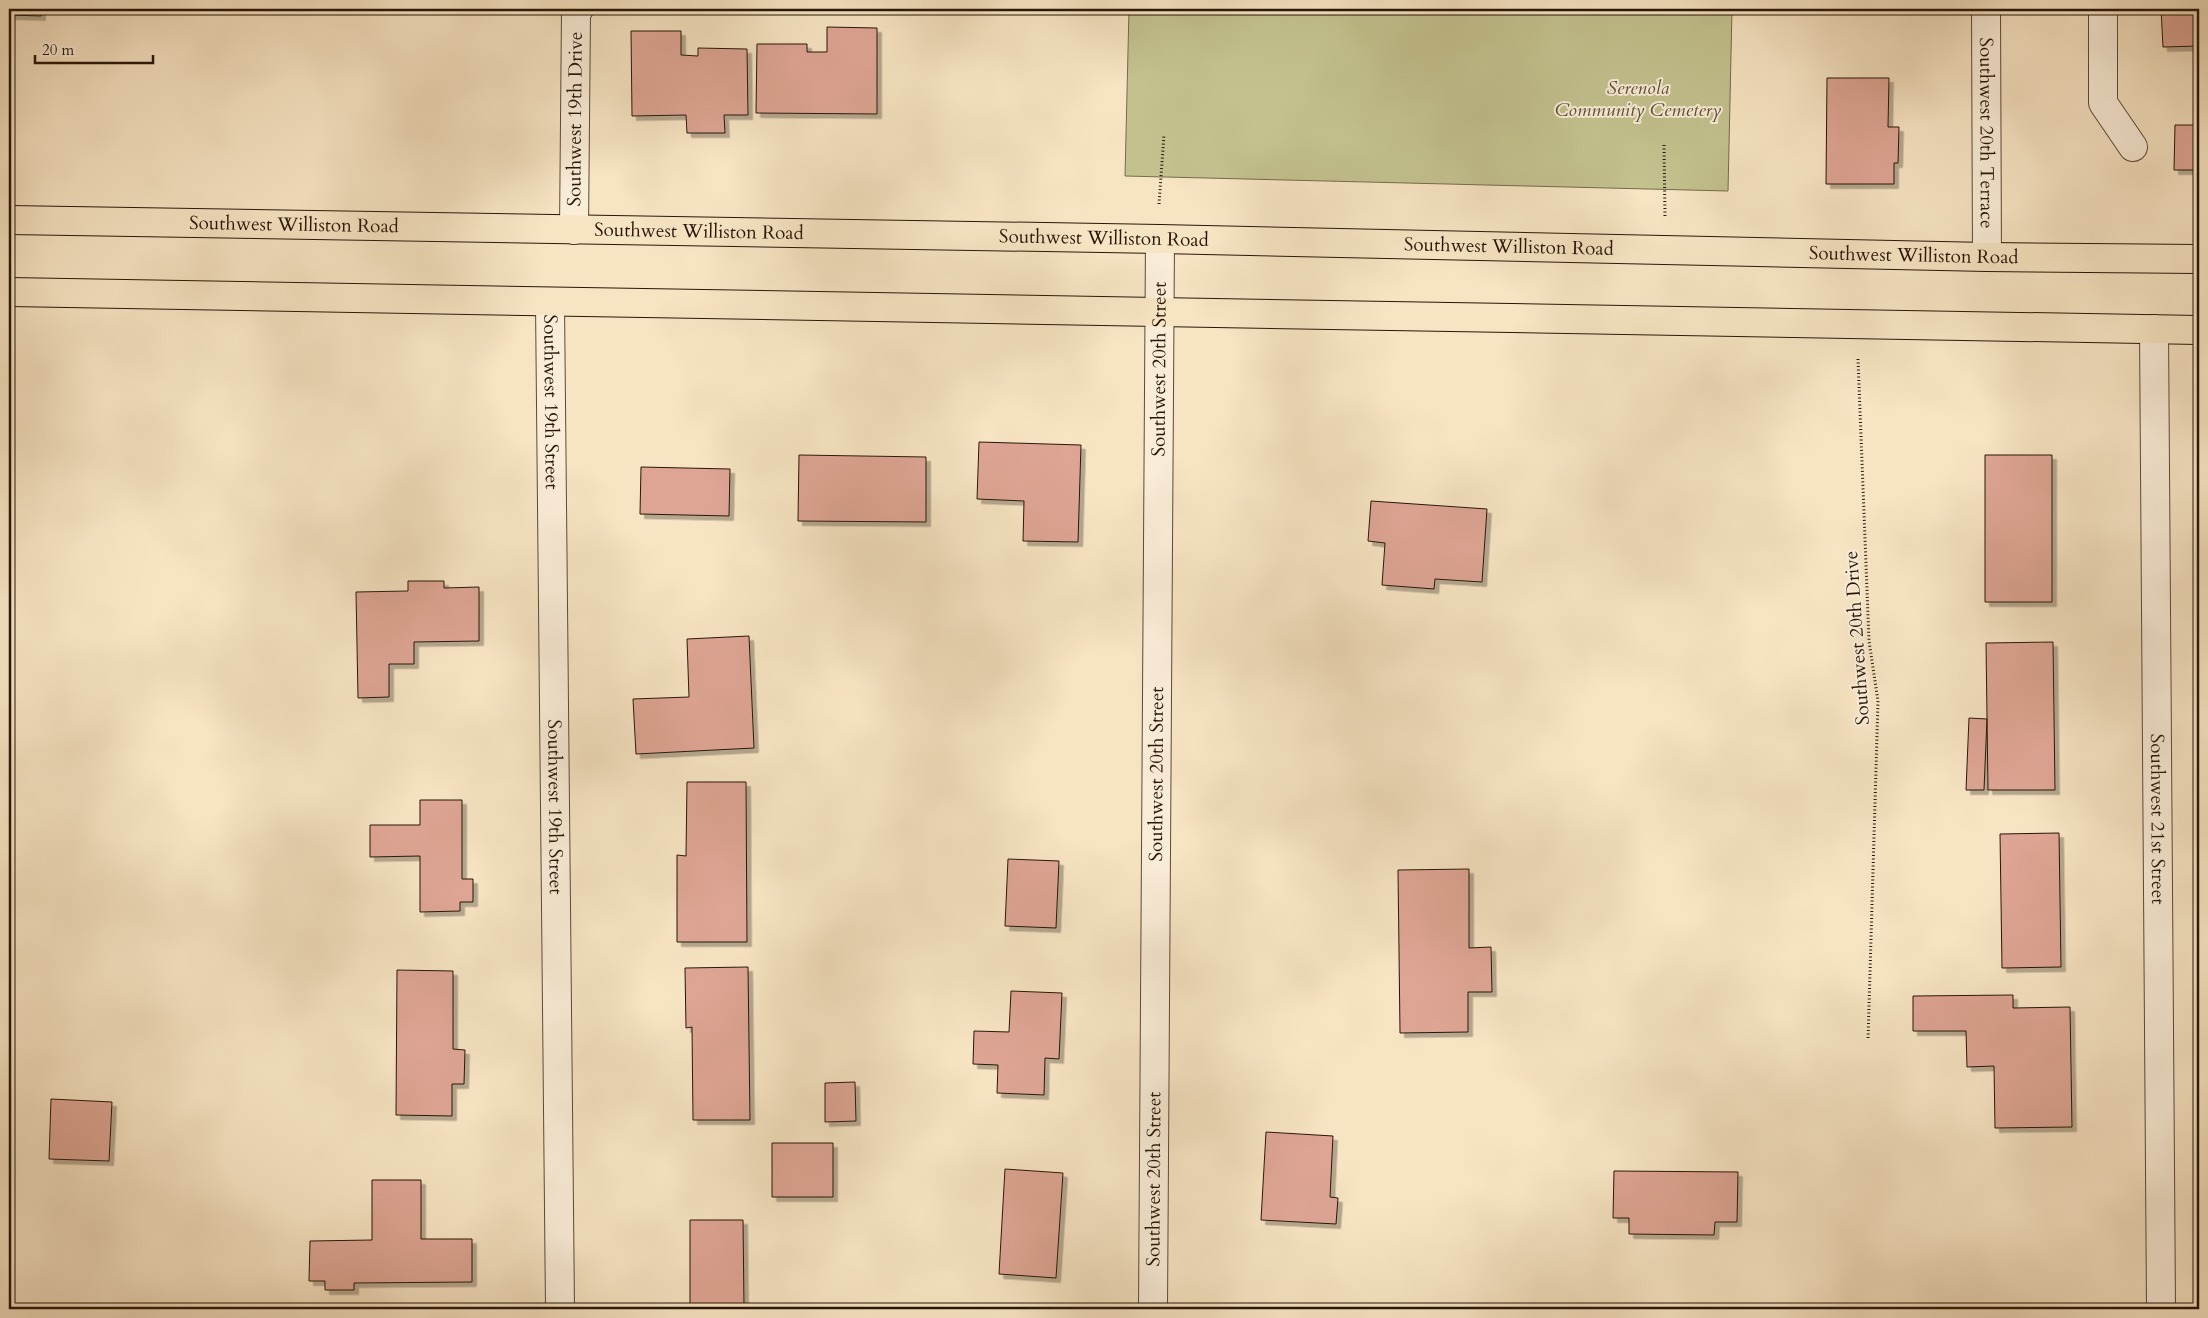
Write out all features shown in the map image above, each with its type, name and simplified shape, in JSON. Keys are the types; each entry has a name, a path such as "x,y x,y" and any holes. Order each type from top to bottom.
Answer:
{"highway":[{"name":"Southwest Williston Road","path":"9,220 1160,239 1987,257 2199,259"},
{"path":"9,292 550,303 2199,330"}],"street":[{"name":"Southwest 19th Drive","path":"574,230 576,12 579,9"},
{"name":"Southwest 20th Terrace","path":"1986,9 1987,257"},
{"path":"2103,9 2103,103 2133,147"},
{"name":"Southwest 20th Street","path":"1153,1309 1160,239"},
{"name":"Southwest 19th Street","path":"550,303 560,1309"},
{"name":"Southwest 21st Street","path":"2154,329 2161,1309"}],"path":[{"path":"1160,239 1159,199 1164,136"},
{"path":"1664,145 1666,250"},
{"name":"Southwest 20th Drive","path":"1859,324 1857,378 1869,641 1878,701 1868,1040"}],"green space":[{"name":"Serenola Community Cemetery","path":"1129,9 1732,9 1728,191 1125,176"}],"building":[{"path":"9,9 41,9 41,16 9,15"},
{"path":"2161,9 2199,9 2199,46 2163,47"},
{"path":"827,27 877,28 877,114 756,113 757,44 807,44 807,52 827,52"},
{"path":"631,31 681,31 681,55 698,56 698,48 747,49 748,115 724,115 725,133 687,133 686,115 632,116"},
{"path":"1827,78 1889,78 1888,127 1899,127 1898,163 1894,163 1894,184 1826,184"},
{"path":"2196,88 2199,88 2199,170 2174,170 2175,125 2195,125"},
{"path":"979,442 1081,445 1078,542 1023,541 1024,501 977,499"},
{"path":"799,455 926,457 926,522 798,521"},
{"path":"1985,455 2052,455 2052,602 1985,602"},
{"path":"641,467 730,469 729,516 640,514"},
{"path":"1371,501 1487,509 1482,582 1435,579 1434,589 1382,585 1385,543 1368,541"},
{"path":"408,581 444,581 444,588 479,587 479,641 414,642 414,664 389,664 389,697 358,698 356,592 408,591"},
{"path":"749,636 754,748 636,754 633,699 689,697 687,639"},
{"path":"2053,642 2055,790 1988,790 1986,643"},
{"path":"1969,718 1987,719 1984,790 1966,790"},
{"path":"687,782 746,782 747,942 677,942 677,855 686,856"},
{"path":"420,800 462,800 462,879 473,879 473,902 460,902 460,911 420,912 420,856 370,857 370,825 420,825"},
{"path":"2059,833 2061,967 2002,968 2000,834"},
{"path":"1008,859 1059,861 1056,928 1005,926"},
{"path":"1469,869 1469,948 1491,947 1492,992 1468,992 1468,1032 1400,1033 1398,870"},
{"path":"748,967 750,1120 693,1120 692,1027 686,1028 685,968"},
{"path":"397,970 453,971 453,1049 465,1050 464,1084 452,1084 452,1116 396,1115"},
{"path":"1011,991 1062,993 1059,1059 1045,1058 1044,1095 997,1093 998,1065 973,1064 974,1031 1009,1032"},
{"path":"2013,995 2013,1008 2070,1007 2072,1127 1995,1128 1994,1066 1967,1067 1966,1031 1913,1031 1913,996"},
{"path":"855,1082 856,1121 825,1122 825,1083"},
{"path":"51,1099 112,1102 109,1161 49,1159"},
{"path":"1266,1132 1333,1136 1330,1197 1338,1198 1336,1224 1261,1220"},
{"path":"772,1143 833,1143 833,1197 772,1197"},
{"path":"1005,1169 1063,1173 1056,1278 999,1274"},
{"path":"1614,1171 1738,1172 1737,1222 1715,1222 1714,1235 1629,1234 1629,1218 1613,1218"},
{"path":"372,1180 421,1180 421,1239 472,1239 472,1282 354,1283 354,1290 325,1290 325,1281 309,1281 310,1241 372,1240"},
{"path":"690,1220 743,1220 744,1306 753,1305 753,1309 685,1309 685,1306 690,1306"}]}
